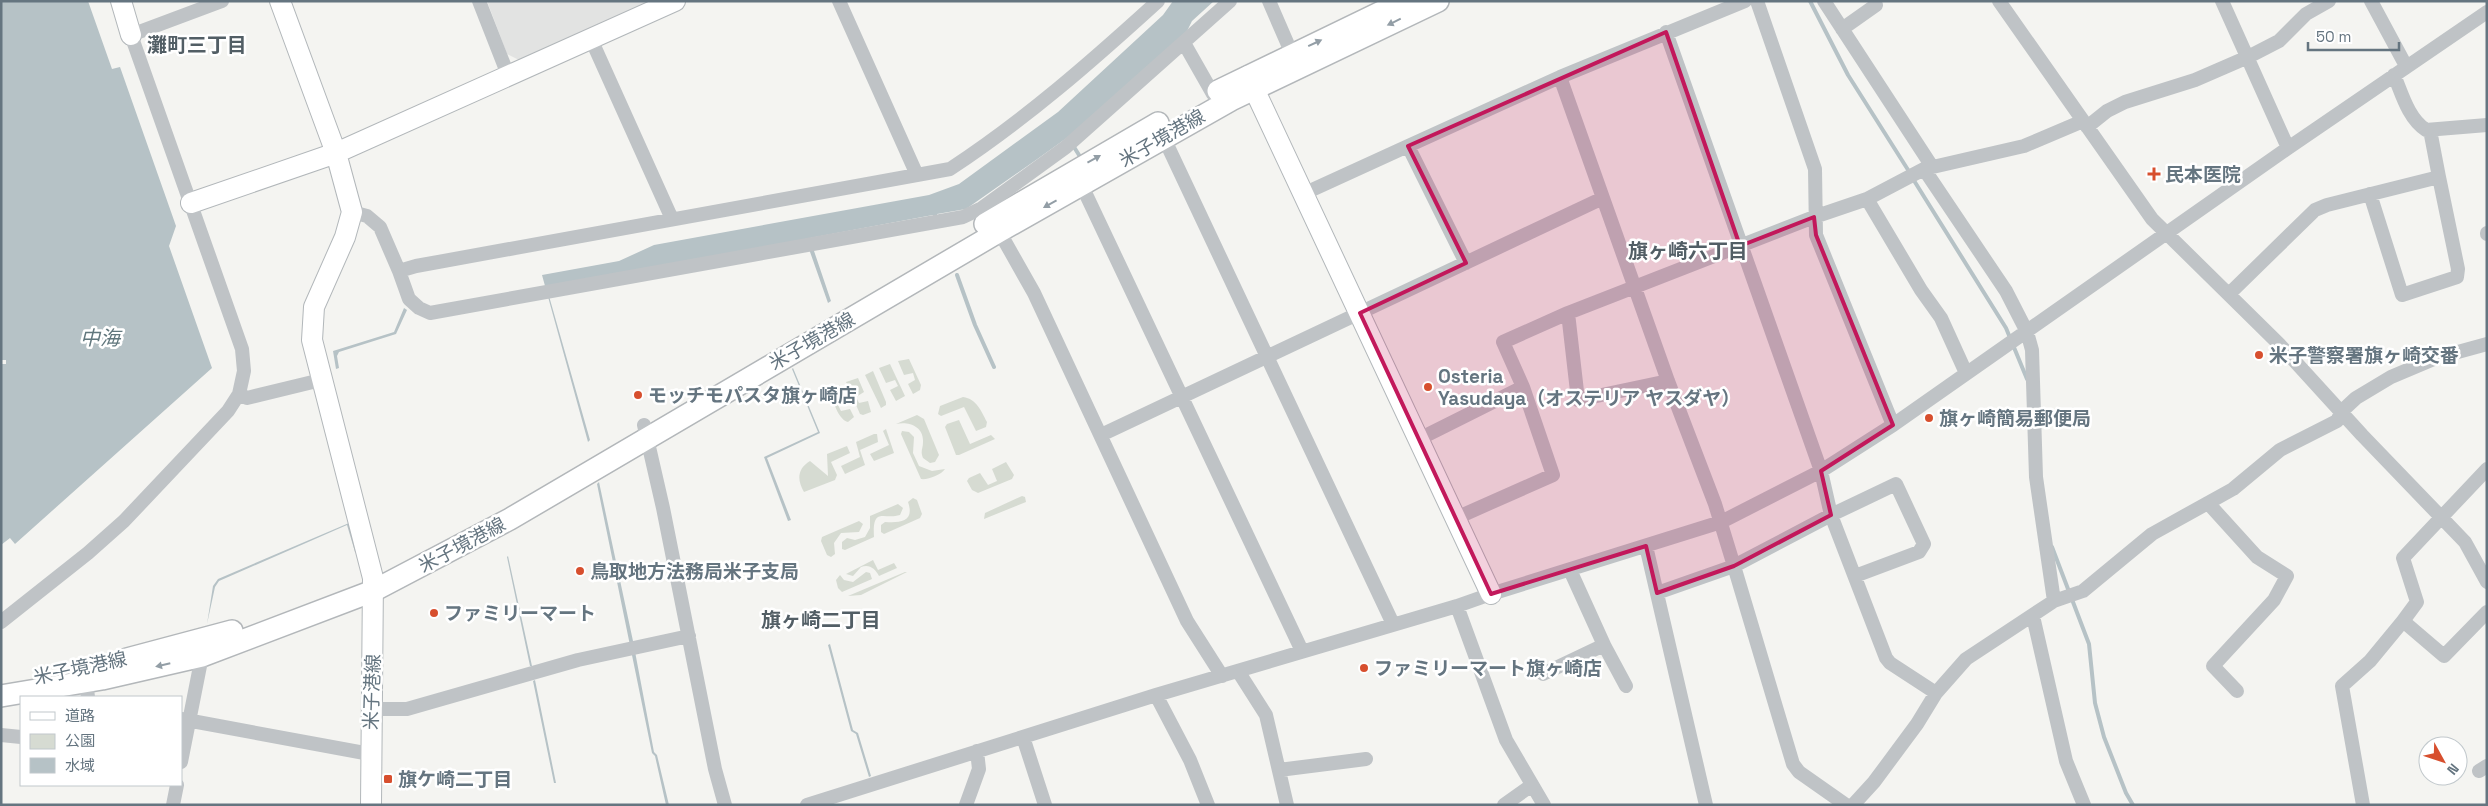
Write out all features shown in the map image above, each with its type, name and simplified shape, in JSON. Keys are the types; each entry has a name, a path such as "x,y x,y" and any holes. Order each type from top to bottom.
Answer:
{"main road":[{"name":"米子境港線","path":"1,696 87,689 202,656 373,585 501,510 645,431 956,243 1082,186 1162,136 1231,100 1251,83 1292,54 1404,1"},
{"name":"米子境港線","path":"996,225 1083,165 1213,94 1251,83 1438,1"},
{"name":"米子境港線","path":"1,683 85,670 252,626 373,585"}],"street":[{"path":"1,622 88,553 124,521 228,411 239,394 244,371 242,349 131,35 121,1"},
{"path":"131,35 222,1"},
{"path":"280,1 336,153 352,212 367,216 380,228 399,271 408,299 419,308 430,313 972,214 1066,147 1230,1"},
{"path":"479,1 508,75"},
{"path":"191,203 336,153 675,1"},
{"path":"839,1 917,175"},
{"path":"399,271 416,266 672,219 950,170 1017,124 1080,73 1158,1"},
{"path":"1269,1 1292,54"},
{"path":"1303,194 1560,77 1745,1"},
{"path":"1757,1 1815,168 1814,217 1816,235 1893,425"},
{"path":"1824,1 2006,291 2027,332 2032,350 2036,477 2054,601"},
{"path":"1999,1 2152,219 2229,294 2443,518 2465,542 2487,582"},
{"path":"2222,1 2288,148"},
{"path":"1456,518 1552,474 1524,387 1503,342 1568,313 1637,288 1814,217 1867,199 1928,167 2024,146 2085,124 2125,102 2195,80 2248,57 2278,40 2306,14 2329,1"},
{"path":"2371,1 2406,66"},
{"path":"1842,29 1878,2"},
{"path":"807,805 1302,651 1457,606 1721,522 1821,471 1893,425 2288,148 2487,12"},
{"path":"1666,32 1821,471 1831,515 1886,658 1890,663 1936,693"},
{"path":"592,39 672,219"},
{"path":"1184,43 1213,94"},
{"path":"2394,75 2411,115 2418,125 2430,130 2487,125"},
{"path":"1560,77 1602,198 1637,288 1668,381 1721,522 1793,764 1799,772 1846,805"},
{"path":"1251,83 1491,594"},
{"path":"2370,194 2402,295 2457,277 2458,269 2430,130"},
{"path":"1162,136 1393,624"},
{"path":"1408,146 1466,263"},
{"path":"2229,294 2315,210 2370,194 2439,178"},
{"path":"1082,186 1302,651"},
{"path":"1101,436 1602,198"},
{"path":"1867,199 1921,290 1941,318 1966,373"},
{"name":"米子港線","path":"352,212 345,237 314,307 312,340 373,585 371,805"},
{"path":"996,225 1034,293 1187,621 1222,676"},
{"path":"1568,313 1578,400 1668,381"},
{"path":"1853,805 1874,782 1918,724 1936,693 1966,659 2054,601 2083,591 2152,534 2233,488 2280,450 2338,421 2342,411 2356,398 2391,378 2436,358 2487,344"},
{"path":"239,394 247,398 321,380"},
{"path":"1419,439 1524,387"},
{"path":"645,431 724,805"},
{"path":"2363,805 2342,686 2370,661 2417,602 2403,558 2443,518 2487,469"},
{"path":"1657,593 1734,566 1831,515 1896,484 1924,544 1919,552 1855,576"},
{"path":"2208,502 2258,557 2287,576 2274,600 2213,666 2237,691"},
{"path":"1646,546 1706,805"},
{"path":"1570,570 1604,644 1626,686"},
{"path":"1457,606 1506,740 1544,805"},
{"path":"2403,621 2444,656 2487,612"},
{"path":"2033,616 2066,761 2084,805"},
{"path":"371,709 407,709 578,660 689,636"},
{"path":"1543,674 1604,644"},
{"path":"182,752 185,720 202,656"},
{"path":"1238,671 1266,715 1286,805"},
{"path":"1156,696 1190,760 1208,805"},
{"path":"185,720 370,754"},
{"path":"1,735 20,738"},
{"path":"1023,737 1045,805"},
{"path":"966,805 979,769 977,751"},
{"path":"1279,770 1366,759"},
{"path":"1504,805 1532,785"},
{"path":"173,805 177,786"}],"highlighted area":[{"path":"1666,32 1740,246 1814,217 1816,235 1893,425 1821,471 1831,515 1734,566 1657,593 1646,546 1491,594 1360,313 1466,263 1408,146"}],"shaded area":[{"path":"487,1 652,1 519,60 507,54"}],"green space":[{"path":"909,359 921,385 920,390 913,394 908,384 915,380 913,373 904,375 898,361"},
{"path":"890,364 905,396 896,401 890,390 898,386 895,380 886,383 879,368"},
{"path":"873,371 886,402 886,405 881,408 865,375"},
{"path":"858,378 864,392 856,397 859,403 868,401 871,412 863,415 860,414 846,382"},
{"path":"840,385 846,399 838,405 841,411 850,409 854,417 848,422 839,414 833,399 833,391"},
{"path":"963,397 972,400 978,406 987,422 986,427 976,431 964,407 941,416 938,414 940,406"},
{"path":"917,415 924,419 939,455 935,462 930,463 923,458 923,437 918,428 905,423 896,424"},
{"path":"959,420 970,444 991,435 995,439 956,455 945,427 947,424"},
{"path":"886,429 894,453 874,461 870,454 889,445 883,431"},
{"path":"902,431 909,432 914,437 913,453 919,466 932,471 945,469 934,477 921,479 901,434"},
{"path":"877,434 878,442 860,450 865,465 845,474 841,466 860,457 856,442"},
{"path":"847,446 850,453 831,462 837,475 835,480 804,492 799,479 801,471 806,464 810,461 828,476 827,454"},
{"path":"1006,462 1014,475 1012,479 978,493 972,490 967,481 969,478 980,473 988,485 997,481 992,469"},
{"path":"1022,496 1025,497 1026,502 984,519 985,513"},
{"path":"913,498 917,500 922,514 920,518 884,534 881,532 881,525 885,522 901,521 908,517 910,509 908,502"},
{"path":"898,504 903,508 900,515 880,516 877,518 874,527 874,537 845,550 842,549 842,542 847,538 855,540 865,537 870,528 870,516"},
{"path":"859,521 863,524 859,532 841,533 834,543 835,554 831,557 827,555 821,541 822,537"},
{"path":"873,560 878,570 894,563 897,568 879,576 874,569 867,566 861,567 853,576 846,574"},
{"path":"866,572 870,573 872,579 842,592 838,588 836,580 840,575 844,580 853,582"},
{"path":"905,572 907,572 861,595 848,596"}],"water":[{"name":"中海","path":"1,1 88,1 112,69 120,67 176,226 169,246 212,368 15,544 10,538 1,545 1,364 6,364 6,360 1,360"},
{"path":"1173,1 1214,1 1192,21 1187,31 1068,137 966,209 937,214 937,217 934,218 933,215 810,238 549,296 590,440 588,442 542,275 619,261 654,245 929,195 959,184 1058,112 1163,15"},
{"path":"813,248 831,301 828,303 809,249"},
{"path":"404,308 407,310 396,334 339,352 337,356 339,368 336,369 333,351 394,332"},
{"path":"793,368 820,433 767,458 791,520 788,521 764,457 818,432"},
{"path":"599,482 633,641 654,752 657,755 669,805 666,805 655,756 652,753 597,484"},
{"path":"349,523 357,551 355,552 347,525 219,581 215,587 207,624 213,586 218,579"},
{"path":"508,556 532,666 530,666"},
{"path":"830,644 853,730 858,733 871,776 869,777 856,734 851,731 828,645"},
{"path":"535,680 556,783 554,783 533,681"}],"waterway":[{"path":"1810,1 1848,75 1910,173"},
{"path":"1074,147 1079,155"},
{"path":"1913,179 2006,328 2027,379"},
{"path":"957,275 975,325 994,367"},
{"path":"2052,547 2089,644 2095,703 2104,737 2126,793 2133,805"}],"place":[{"name":"民本医院","path":"2154,174"},
{"name":"米子警察署旗ヶ崎交番","path":"2259,355"},
{"name":"Osteria Yasudaya（オステリア ヤスダヤ）","path":"1428,387"},
{"name":"モッチモパスタ旗ヶ崎店","path":"638,395"},
{"name":"旗ヶ崎簡易郵便局","path":"1929,418"},
{"name":"鳥取地方法務局米子支局","path":"580,571"},
{"name":"ファミリーマート","path":"434,613"},
{"name":"ファミリーマート旗ヶ崎店","path":"1364,668"},
{"name":"旗ケ崎二丁目","path":"388,779"}],"district":[{"name":"灘町三丁目","path":"197,45"},
{"name":"旗ヶ崎六丁目","path":"1688,251"},
{"name":"旗ヶ崎二丁目","path":"821,620"}]}
